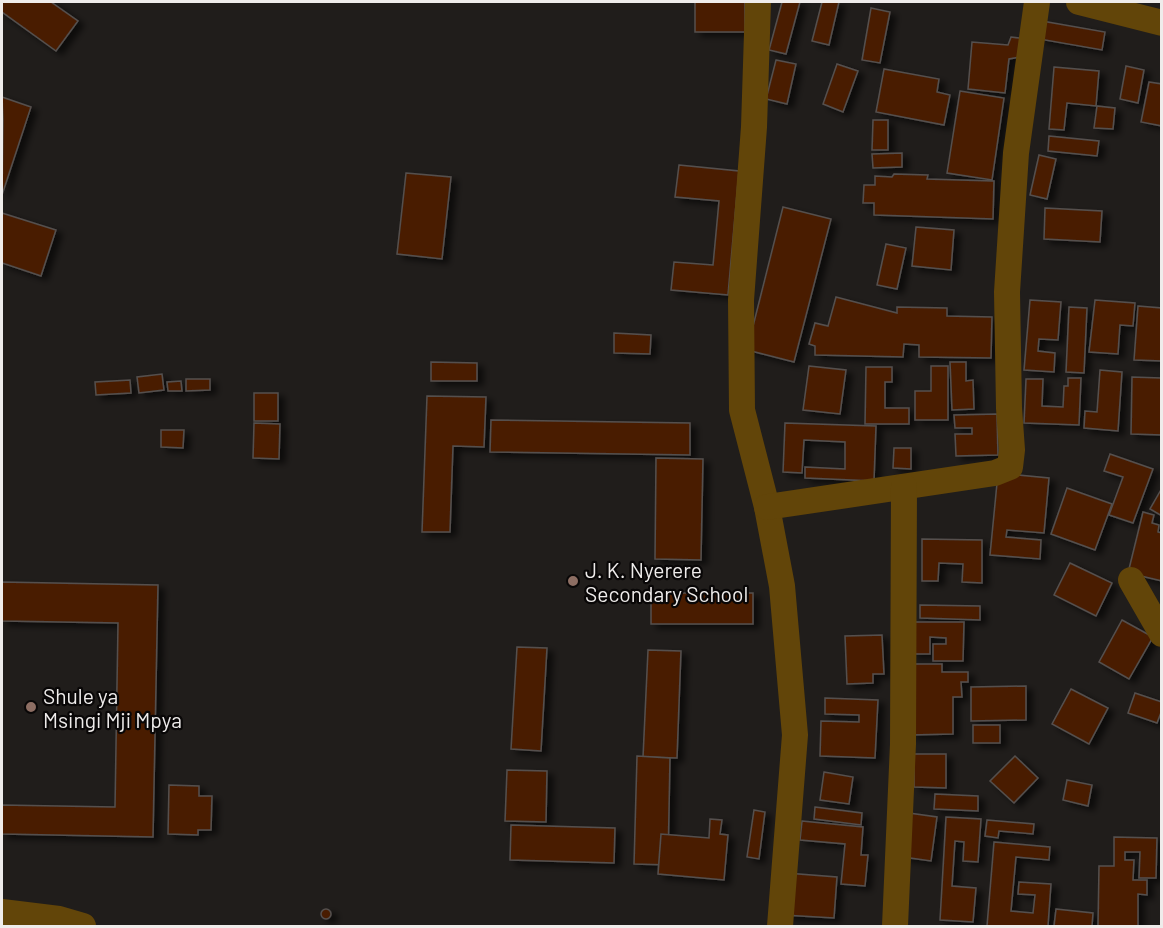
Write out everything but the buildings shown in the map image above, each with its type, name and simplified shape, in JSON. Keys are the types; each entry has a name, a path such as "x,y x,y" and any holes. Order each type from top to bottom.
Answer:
{"street":[{"path":"758,2 754,127 741,300 742,410 767,507 783,586 795,735 780,927"},
{"path":"767,507 995,473 1010,466 1012,450 1007,292 1016,153 1037,2"},
{"path":"1092,3 1161,23"},
{"path":"895,927 903,744 904,487"},
{"path":"1131,580 1161,634"},
{"path":"2,912 59,919 83,927"}],"place":[{"name":"J. K. Nyerere Secondary School","path":"573,581"},
{"name":"Shule ya Msingi Mji Mpya","path":"31,707"}]}
